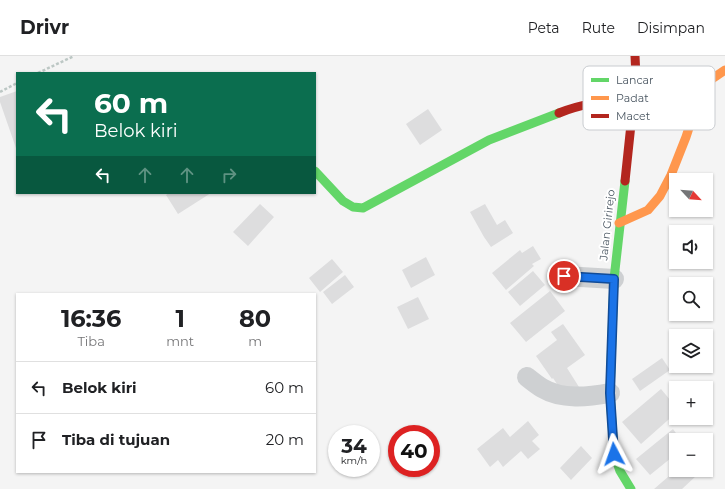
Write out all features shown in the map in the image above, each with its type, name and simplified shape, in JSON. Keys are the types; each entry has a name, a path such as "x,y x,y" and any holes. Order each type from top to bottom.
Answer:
{"street":[{"name":"Jalan Girirejo","path":"635,56 635,66"},
{"path":"715,76 725,70"},
{"path":"316,172 344,202 357,208 363,208 489,140 568,109 583,105"},
{"name":"Jalan Girirejo","path":"629,130 614,279 610,393 614,454 620,471 631,489"},
{"path":"619,223 648,210 660,196 673,169 688,130"},
{"path":"564,276 614,279"},
{"path":"527,377 542,389 561,396 592,396 610,393"}],"path":[{"path":"40,72 74,56"},
{"path":"0,92 16,84"}],"building":[{"path":"16,91 16,148 0,102 0,97"},
{"path":"428,109 442,130 420,145 406,124"},
{"path":"168,194 209,194 178,214 166,195"},
{"path":"260,204 274,217 248,246 233,232"},
{"path":"485,204 497,225 505,220 513,233 491,247 470,212"},
{"path":"533,246 541,259 532,264 534,266 506,290 492,273 520,250 522,253"},
{"path":"426,257 435,275 411,288 402,270"},
{"path":"332,259 343,272 320,292 309,278"},
{"path":"533,271 545,285 520,306 508,292"},
{"path":"345,275 354,287 332,304 323,292"},
{"path":"550,291 565,311 526,342 510,323"},
{"path":"418,297 429,319 408,329 397,307"},
{"path":"563,324 585,355 567,368 579,387 565,396 536,356 557,340 551,332"},
{"path":"662,358 669,368 669,371 640,391 632,379"},
{"path":"661,389 669,399 669,419 641,444 622,422"},
{"path":"528,421 539,435 532,441 540,449 528,459 521,451 503,467 498,460 490,467 477,449 503,428 510,437"},
{"path":"673,429 676,433 669,433 669,460 650,475 636,459"},
{"path":"581,446 592,458 571,480 560,468"},
{"path":"669,476 695,477 682,489 654,489"}],"traffic: fast":[{"path":"316,172 343,201 353,207 363,208 489,140 559,113"},
{"path":"625,181 614,279 610,393 614,454 620,471 631,489"}],"traffic: slow":[{"path":"715,77 725,70"},
{"path":"619,223 648,210 660,196 671,175 688,130"}],"traffic: jam":[{"path":"635,56 635,66"},
{"path":"559,113 583,106"},
{"path":"625,181 630,130"}],"route":[{"path":"564,276 614,279 610,393 614,454"}]}
